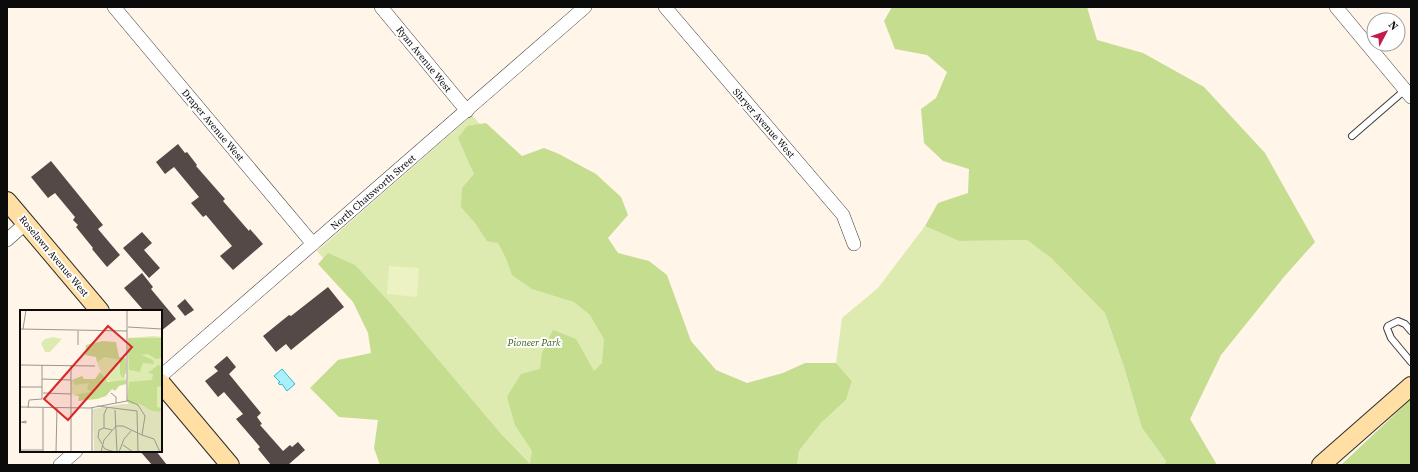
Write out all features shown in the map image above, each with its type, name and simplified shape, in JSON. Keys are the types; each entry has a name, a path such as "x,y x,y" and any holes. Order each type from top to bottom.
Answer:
{"street":[{"name":"Draper Avenue West","path":"114,7 312,244"},
{"name":"Ryan Avenue West","path":"382,7 467,111"},
{"name":"North Chatsworth Street","path":"162,375 585,7"},
{"name":"Shryer Avenue West","path":"665,7 843,215 854,244"},
{"path":"1336,7 1408,94"},
{"name":"Roselawn Avenue West","path":"7,201 99,310"},
{"path":"7,240 26,223"},
{"path":"162,384 230,465"},
{"path":"1321,465 1411,386"},
{"path":"60,465 75,452"}],"lane":[{"path":"1352,136 1408,94"},
{"path":"1411,331 1405,324 1398,321 1387,328 1392,338 1411,362"}],"green space":[{"path":"892,7 1087,7 1097,40 1143,53 1204,87 1265,153 1315,242 1283,278 1221,355 1190,419 1217,465 1164,465 1166,461 1142,428 1124,367 1105,313 1051,258 1027,240 959,241 925,226 938,203 968,193 969,169 943,161 924,143 921,109 936,98 947,72 927,55 895,49 884,21"},
{"name":"Pioneer Park","path":"472,115 752,434 716,465 505,465 317,251"},
{"path":"486,123 522,156 544,148 559,154 596,174 621,197 628,215 608,238 618,253 649,261 667,275 691,341 716,370 747,383 783,373 805,363 836,363 852,381 846,400 821,423 799,451 797,465 380,465 374,448 378,420 339,417 310,388 338,360 371,353 368,333 353,302 318,264 328,253 355,265 391,304 501,434 530,464 532,451 515,425 507,397 521,374 540,369 542,353 553,330 576,339 594,371 602,363 604,339 590,315 574,302 532,289 512,275 506,258 498,243 487,241 475,223 461,207 462,188 474,174 458,138 467,126"},
{"path":"925,226 959,241 1027,240 1051,258 1105,313 1124,367 1142,428 1166,461 1164,465 797,465 799,451 821,423 846,400 852,381 836,363 842,318 878,288"},
{"path":"389,266 419,268 417,297 387,294"},
{"path":"1411,399 1411,465 1341,465"}],"water":[{"path":"282,369 295,384 287,391 282,384 280,385 278,383 280,382 274,376"}],"building":[{"path":"178,144 185,153 187,152 197,165 196,166 225,199 223,201 249,231 250,229 263,244 233,270 220,256 232,246 206,215 203,217 191,203 199,197 174,167 165,174 156,162"},
{"path":"51,161 103,225 98,229 120,255 107,267 76,227 78,225 73,220 75,217 55,193 48,198 31,177"},
{"path":"142,232 152,243 144,250 160,268 149,278 123,248"},
{"path":"142,273 153,287 151,289 176,319 162,330 162,310 143,310 124,288"},
{"path":"328,287 344,307 291,350 286,344 276,352 263,336"},
{"path":"185,299 194,310 185,316 177,306"},
{"path":"227,356 236,367 229,374 261,413 257,417 262,424 260,425 283,451 290,445 292,447 298,442 305,450 288,465 271,465 258,449 260,447 236,419 243,414 224,392 218,397 205,381 218,371 214,367"},
{"path":"141,452 157,452 167,465 152,465"}]}
